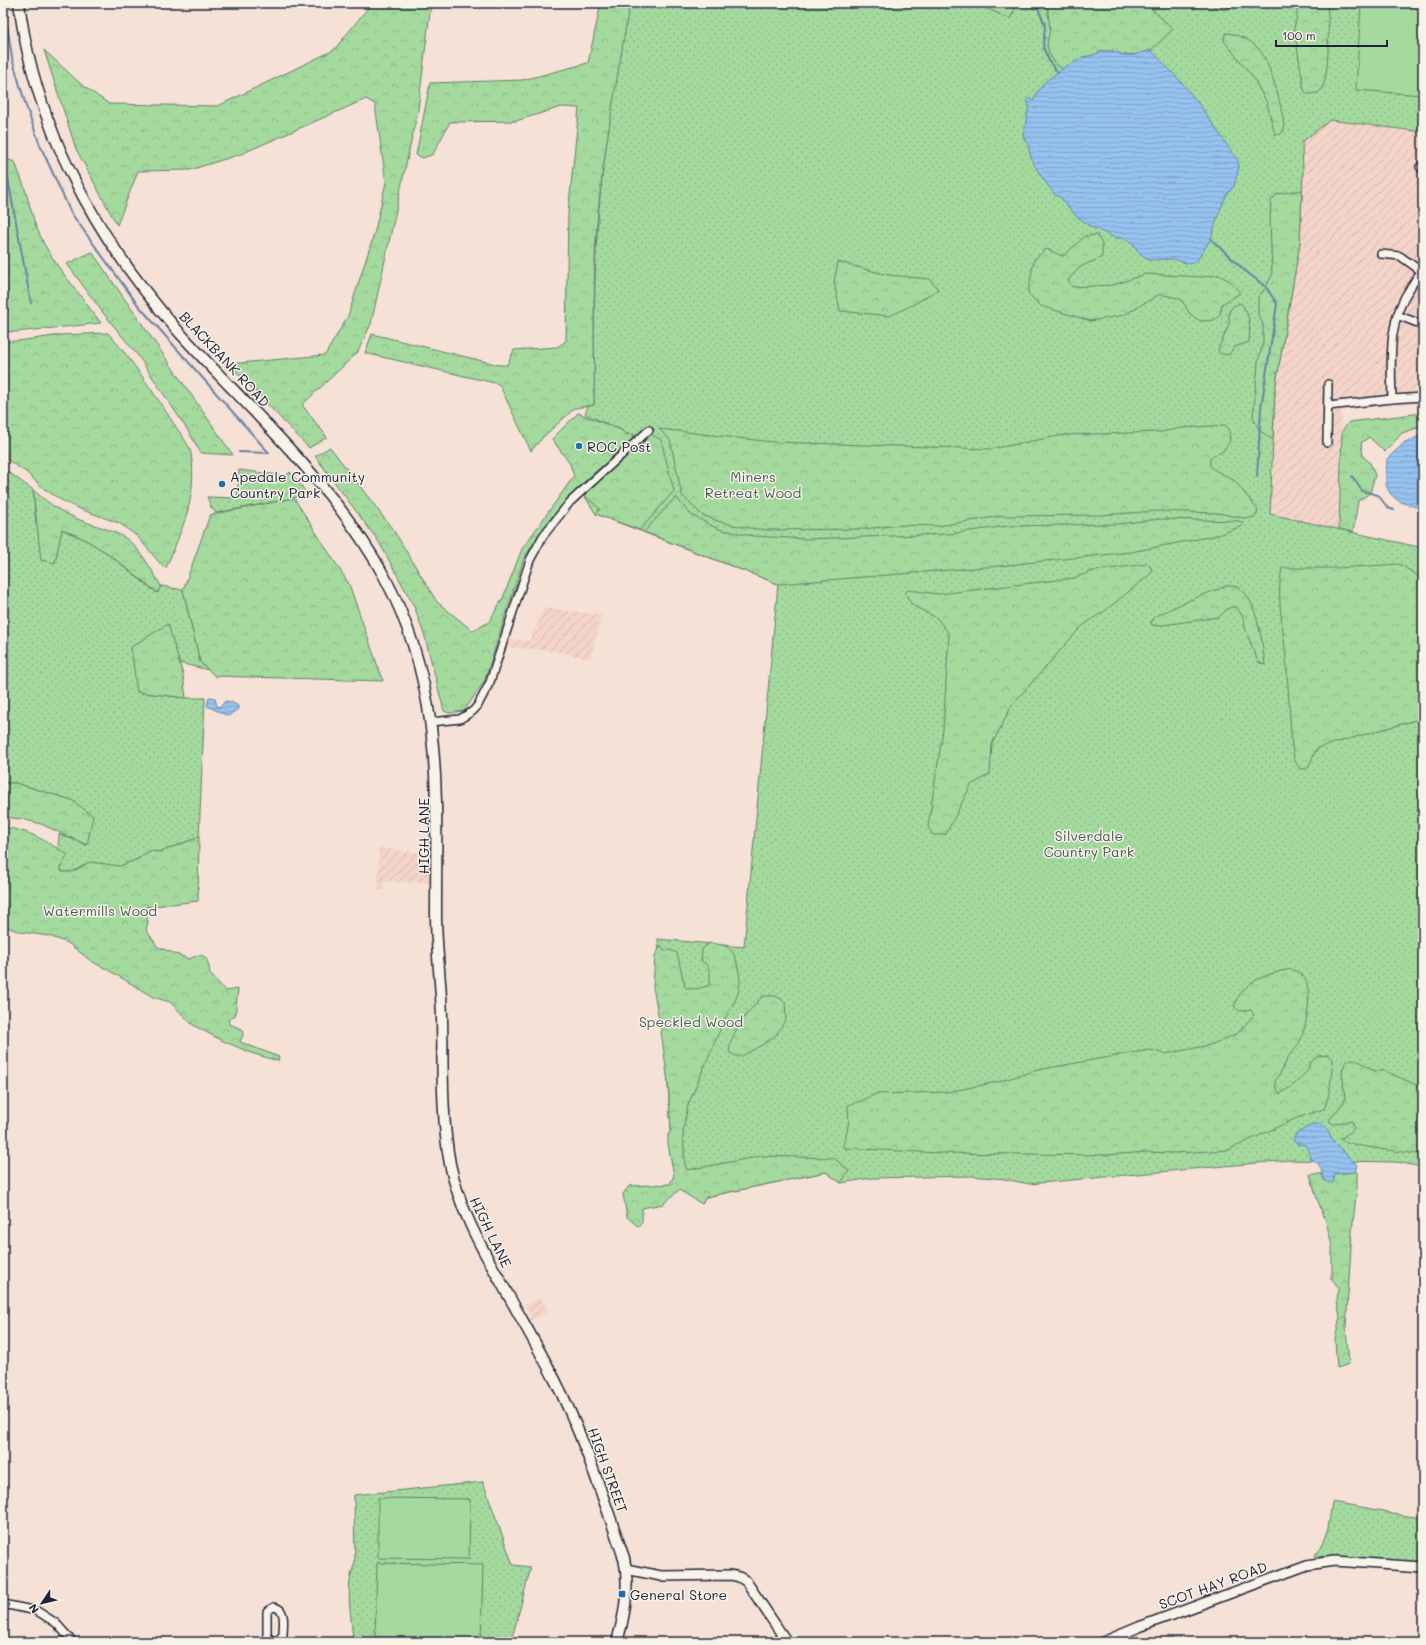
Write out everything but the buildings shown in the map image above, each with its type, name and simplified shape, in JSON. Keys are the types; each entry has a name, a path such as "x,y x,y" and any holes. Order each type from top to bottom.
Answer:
{"main road":[{"name":"BLACKBANK ROAD","path":"19,3 26,43 39,94 53,134 70,173 91,213 137,281 162,312 300,461 326,491 365,544 387,582 408,629 423,678 431,722"},
{"name":"HIGH LANE","path":"431,722 436,768 436,918 441,980 443,1098 449,1158 456,1189 467,1220 521,1319"},
{"name":"HIGH STREET","path":"521,1319 556,1381 573,1418 624,1558 626,1569 626,1600 617,1642"}],"street":[{"path":"1381,254 1400,256 1422,270 1405,295 1397,316 1391,341 1392,399"},
{"path":"1397,316 1423,325"},
{"path":"1327,444 1328,384"},
{"path":"1328,406 1423,397"},
{"path":"431,722 460,719 473,711 478,705 490,682 530,560 543,536 570,502 649,430"},
{"name":"SCOT HAY ROAD","path":"1103,1642 1139,1627 1307,1565 1334,1561 1423,1567"},
{"path":"626,1569 661,1576 731,1575 739,1577 746,1581 753,1590 787,1642"},
{"path":"3,1604 38,1611 56,1623 73,1642"}],"shaded area":[{"path":"1329,120 1423,132 1423,392 1342,399 1339,529 1270,514 1275,389 1300,242 1303,174 1302,141"},
{"path":"544,608 602,615 590,659 554,651 505,647 509,639 530,641"},
{"path":"379,848 432,854 432,883 384,881 383,890 378,890"},
{"path":"541,1298 548,1312 530,1320 530,1314 525,1305"}],"green space":[{"path":"372,3 431,3 418,110 371,324 357,353 302,405 327,437 309,448 229,364 325,355 348,316 375,231 386,182 375,104 366,99 241,154 190,170 138,171 117,225 76,149 44,50 82,85 109,104 218,106 334,50"},
{"path":"601,3 628,3 629,7 608,134 598,211 594,284 594,405 575,408 543,437 531,451 499,384 365,353 372,334 499,365 507,365 514,350 557,347 566,341 568,214 579,108 561,107 516,121 450,122 433,154 423,158 416,155 430,83 523,80 588,63"},
{"name":"Silverdale Country Park","path":"629,3 1423,3 1423,132 1330,120 1302,142 1303,174 1300,242 1275,389 1270,514 1423,548 1423,1167 1396,1162 1290,1160 1029,1184 1005,1179 971,1176 872,1178 841,1183 826,1172 706,1197 702,1204 668,1136 671,1129 658,939 744,947 778,584 596,514 583,494 621,456 634,435 625,434 621,430 585,414 588,406 594,405 597,232 612,105"},
{"path":"988,3 1018,3 1010,19 986,8"},
{"path":"1047,3 1145,3 1173,29 1151,50 1142,54 1123,55 1113,51 1102,51 1094,55 1083,57 1063,69 1057,65 1049,54 1047,44 1050,29"},
{"path":"1210,3 1235,3 1225,10 1217,8"},
{"path":"1297,3 1327,3 1328,34 1326,74 1321,90 1314,94 1306,94 1304,90 1294,28 1297,16"},
{"path":"1361,3 1423,3 1423,95 1356,90"},
{"path":"1225,33 1234,34 1249,41 1260,50 1264,57 1272,77 1282,112 1284,130 1281,134 1275,135 1267,103 1253,77 1224,41"},
{"path":"3,158 15,162 25,189 35,224 44,244 57,265 101,323 16,332 3,331"},
{"path":"1302,190 1300,243 1275,389 1273,440 1259,430 1253,417 1258,362 1263,343 1263,324 1258,315 1258,297 1266,287 1272,275 1270,217 1271,201 1277,194"},
{"path":"1097,235 1102,244 1102,257 1080,267 1068,280 1072,287 1113,285 1146,274 1202,277 1219,275 1230,281 1240,293 1222,304 1220,315 1214,320 1200,321 1190,314 1181,299 1160,294 1124,315 1091,321 1041,306 1028,293 1034,260 1046,249 1062,256 1085,236"},
{"path":"92,252 233,455 201,453 187,429 139,357 104,314 67,264"},
{"path":"838,262 888,275 930,279 938,289 916,303 890,316 840,311 834,282"},
{"path":"1241,303 1248,317 1250,331 1249,342 1234,347 1229,355 1221,354 1218,350 1229,324 1229,312 1233,306"},
{"path":"108,333 150,389 186,442 191,453 193,469 190,499 183,526 166,568 163,567 138,537 119,523 80,509 63,501 43,488 26,472 3,457 3,341 18,341 61,335"},
{"path":"578,413 621,430 625,434 634,435 631,441 585,481 551,518 524,558 484,682 464,711 449,713 444,711 425,637 414,606 379,542 315,456 330,447 394,531 437,602 473,631 489,622 503,598 522,549 574,476 570,464 552,439"},
{"path":"1423,413 1423,426 1402,433 1385,452 1369,437 1361,443 1363,456 1370,463 1375,475 1370,493 1358,501 1353,532 1339,529 1342,431 1349,422"},
{"name":"Miners Retreat Wood","path":"1225,425 1229,429 1230,441 1222,452 1212,456 1210,459 1210,466 1235,481 1258,510 1256,516 1251,518 1218,513 1157,511 1101,515 1001,516 938,526 902,525 863,529 767,530 742,527 702,515 682,495 670,440 659,429 773,442 991,449 1064,435 1161,432 1182,428"},
{"path":"651,434 661,440 674,491 640,530 596,514 600,509 583,494"},
{"path":"3,468 33,490 36,524 55,563 61,529 86,540 107,553 157,593 161,586 183,590 200,662 209,670 179,663 167,624 137,692 186,698 205,698 199,837 160,852 149,851 138,859 120,866 80,868 72,872 62,872 60,868 67,855 58,849 59,834 87,845 72,800 15,783 3,783"},
{"path":"239,470 286,476 290,472 306,492 294,498 216,513 211,507 207,497 237,498"},
{"path":"33,490 66,514 116,533 128,540 139,552 161,586 158,593 107,553 86,540 62,529 55,563 41,560"},
{"path":"676,497 690,514 722,530 753,536 806,539 948,534 1008,526 1118,524 1160,519 1239,521 1243,523 1242,526 1218,535 1131,552 998,566 778,584 644,532"},
{"path":"294,498 349,584 383,681 215,676 200,662 183,590 210,515"},
{"path":"1147,564 1151,567 1152,572 1106,610 1081,627 1012,705 992,744 990,774 971,785 946,834 933,835 928,827 943,730 949,634 937,618 912,605 905,593 908,590 939,594 1074,578 1093,571"},
{"path":"1399,564 1423,579 1423,718 1317,748 1308,768 1300,769 1294,759 1292,746 1287,665 1280,604 1282,568 1337,568"},
{"path":"1227,586 1239,588 1245,593 1250,601 1258,623 1265,665 1258,662 1246,631 1243,617 1237,608 1232,607 1227,609 1219,617 1156,626 1151,624 1153,618 1162,613 1189,600"},
{"path":"168,624 183,675 186,698 137,692 131,647"},
{"path":"3,783 15,783 72,800 93,816 87,845 41,824 22,819 3,817"},
{"name":"Watermills Wood","path":"3,827 30,834 68,855 60,868 62,872 72,872 90,862 120,866 138,859 149,851 160,852 199,837 198,901 145,907 148,922 146,930 158,947 189,959 202,955 208,962 210,974 226,991 238,989 235,1016 228,1020 229,1024 242,1029 243,1035 240,1042 279,1057 278,1061 251,1053 221,1040 193,1025 170,1002 153,997 91,961 68,943 49,936 21,932 3,926"},
{"name":"Speckled Wood","path":"710,943 723,945 729,948 732,952 740,977 740,984 737,997 725,1018 688,1105 683,1131 685,1165 687,1170 762,1156 834,1158 849,1171 841,1183 826,1172 706,1197 702,1204 679,1190 663,1204 642,1208 642,1222 639,1227 627,1217 623,1194 629,1186 670,1184 674,1175 668,1144 668,1136 671,1129 668,1082 653,987 655,956 661,945 664,950 670,950 677,953 685,987 691,989 700,988 710,985 709,968 701,961 702,949"},
{"path":"1291,969 1301,974 1306,981 1309,999 1308,1009 1301,1039 1297,1047 1288,1057 1275,1081 1276,1088 1280,1094 1295,1084 1308,1070 1310,1063 1318,1056 1329,1055 1333,1059 1328,1097 1324,1109 1297,1118 1228,1150 1174,1153 1146,1152 1107,1155 939,1153 844,1148 849,1115 848,1105 859,1102 876,1094 948,1092 997,1082 1038,1070 1131,1053 1150,1050 1165,1054 1210,1045 1237,1034 1254,1015 1251,1010 1239,1011 1234,1006 1243,990 1264,976"},
{"path":"763,996 776,996 785,1002 786,1019 776,1035 742,1056 736,1056 729,1052 733,1036 746,1015"},
{"path":"1351,1059 1361,1062 1374,1071 1385,1071 1423,1088 1423,1155 1356,1145 1340,1139 1352,1131 1354,1127 1352,1121 1333,1124 1330,1122 1330,1119 1344,1102 1345,1098 1342,1072 1345,1063"},
{"path":"1340,1172 1357,1172 1357,1188 1352,1231 1346,1327 1349,1364 1337,1368 1335,1340 1340,1316 1337,1302 1338,1287 1332,1279 1332,1246 1326,1221 1317,1199 1310,1174 1322,1174 1324,1180"},
{"path":"483,1482 513,1565 531,1567 511,1642 353,1642 349,1592 355,1563 354,1495"},
{"path":"378,1498 470,1499 469,1559 378,1558"},
{"path":"1332,1502 1384,1511 1391,1514 1423,1518 1423,1564 1376,1559 1315,1556 1327,1534"},
{"path":"377,1563 483,1565 481,1640 375,1637"}],"water":[{"path":"1151,50 1184,85 1202,108 1238,161 1239,167 1234,186 1226,196 1218,215 1211,239 1196,262 1189,264 1174,259 1149,260 1138,252 1133,243 1123,238 1115,238 1088,225 1074,214 1060,197 1055,195 1033,163 1028,144 1023,137 1029,105 1027,101 1029,98 1033,101 1037,92 1046,81 1065,67 1083,57 1094,55 1102,51 1113,51 1123,55 1134,55"},
{"path":"1423,435 1423,508 1397,500 1389,492 1386,484 1386,477 1387,459 1405,442"},
{"path":"209,697 215,698 217,707 221,706 225,701 231,702 238,706 238,709 228,716 207,706"},
{"path":"1312,1124 1322,1124 1327,1129 1334,1142 1357,1165 1355,1172 1334,1174 1334,1181 1329,1183 1324,1180 1320,1167 1314,1160 1310,1159 1309,1151 1305,1145 1297,1144 1293,1140 1296,1134"}],"waterway":[{"path":"4,3 12,58 26,106 40,145 71,213 138,305 269,453 239,452"},
{"path":"1036,3 1045,25 1043,47 1049,61 1058,73"},
{"path":"3,152 31,303"},
{"path":"1211,239 1244,270 1266,287 1277,304 1261,408 1257,477"},
{"path":"1352,476 1362,491 1378,495 1388,508 1394,510"}],"place":[{"name":"ROC Post","path":"579,446"},
{"name":"Apedale Community Country Park","path":"222,484"},
{"name":"General Store","path":"622,1594"}]}
